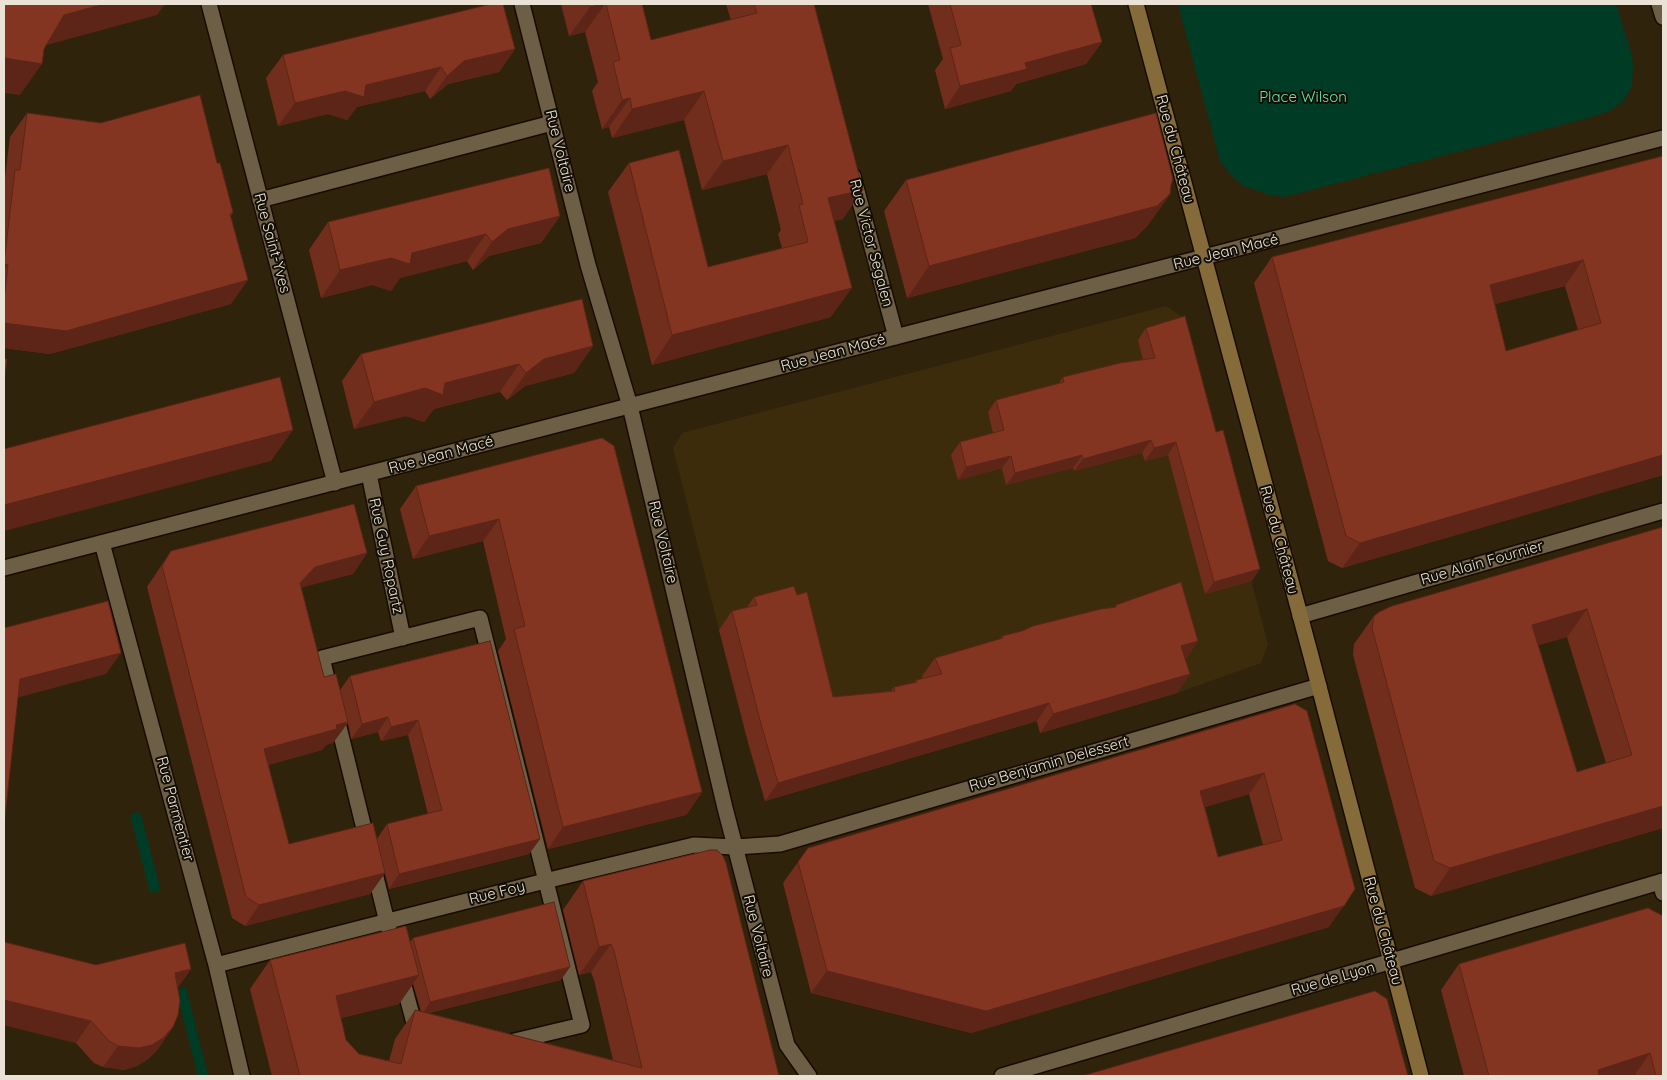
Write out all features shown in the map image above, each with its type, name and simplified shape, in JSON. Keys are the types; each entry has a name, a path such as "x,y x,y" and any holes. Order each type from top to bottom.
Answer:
{"main road":[{"name":"Rue du Château","path":"1136,4 1319,686 1421,1076"}],"street":[{"name":"Rue Saint-Yves","path":"209,4 335,483"},
{"name":"Rue Voltaire","path":"522,4 588,265 630,406 735,847 787,1045 809,1076"},
{"path":"1659,4 1663,17"},
{"path":"260,200 552,123"},
{"name":"Rue Jean Macé","path":"4,568 1663,138"},
{"name":"Rue Victor Segalen","path":"850,165 896,337"},
{"name":"Rue Guy Ropartz","path":"368,474 403,638"},
{"name":"Rue Alain Fournier","path":"1300,616 1663,511"},
{"name":"Rue Parmentier","path":"102,543 216,965 242,1076"},
{"path":"480,618 545,881 582,1025 498,1045 414,1023 322,658 480,618"},
{"name":"Rue Benjamin Delessert","path":"780,844 1319,686"},
{"name":"Rue Foy","path":"216,965 694,845 735,847 780,844"},
{"name":"Rue de Lyon","path":"1002,1076 1391,962 1662,886"}],"shaded area":[{"path":"1166,306 1181,316 1268,644 1261,663 1177,693 1040,733 1036,721 765,801 748,744 673,448 682,433"}],"green space":[{"name":"Place Wilson","path":"1178,4 1616,4 1632,56 1632,86 1624,100 1612,110 1596,116 1284,197 1270,195 1244,186 1232,176 1220,161"},
{"path":"140,812 161,890 150,893 130,815"},
{"path":"186,987 208,1076 198,1076 176,990"}],"building":[{"path":"4,4 105,4 64,15 44,49 42,64 4,58"},
{"path":"491,4 503,4 515,49 464,61 447,76 441,67 366,85 364,97 345,91 295,103 283,55"},
{"path":"589,4 602,4 590,7"},
{"path":"606,4 642,4 651,40 757,13 754,4 814,4 863,190 828,198 852,288 672,335 629,163 679,150 708,267 808,242 799,205 803,204 788,145 723,161 704,91 632,109 630,98 622,100 613,62 620,60"},
{"path":"950,4 1091,4 1102,42 1025,63 1027,69 960,86 950,48 961,45"},
{"path":"200,95 217,163 220,163 233,212 230,214 248,280 66,331 4,323 4,300 8,265 4,263 15,170 20,170 27,113 101,123"},
{"path":"1156,113 1173,179 1170,194 1157,206 929,266 906,180"},
{"path":"1663,156 1663,455 1360,543 1346,536 1272,257","holes":["1583,260 1601,323 1506,351 1490,285"]},
{"path":"549,168 560,216 508,229 492,242 486,234 412,253 410,264 391,258 340,270 328,222"},
{"path":"582,299 593,346 544,359 526,373 519,364 445,383 443,395 425,388 374,402 361,354"},
{"path":"1185,316 1216,432 1223,430 1260,569 1214,582 1176,442 1154,448 1151,440 1083,459 1082,455 1015,473 1011,456 966,467 960,442 1004,430 996,400 1064,382 1063,377 1120,363 1155,358 1146,328"},
{"path":"4,359 7,359 4,381"},
{"path":"280,377 293,430 4,505 4,449"},
{"path":"602,438 614,446 702,792 563,827 514,629 525,626 499,519 429,536 416,486"},
{"path":"354,504 367,553 315,567 300,583 324,677 336,674 348,722 336,725 337,729 264,749 289,844 373,823 385,873 259,905 246,897 162,566 171,551"},
{"path":"1663,527 1663,806 1450,868 1434,861 1372,628 1374,616 1392,606","holes":["1587,609 1632,755 1577,772 1532,625"]},
{"path":"1181,582 1198,641 1181,646 1190,674 1053,714 1049,703 778,783 732,611 757,605 754,597 794,586 797,595 807,592 833,697 895,691 894,687 942,674 935,658 1003,638 1002,636 1033,626 1116,607 1116,605"},
{"path":"108,601 121,653 20,679 4,826 4,628"},
{"path":"490,641 540,839 399,874 387,824 442,810 418,720 391,727 388,717 362,724 350,676"},
{"path":"1295,704 1307,711 1355,889 1344,906 986,1011 827,971 798,862 808,848","holes":["1264,773 1282,840 1218,857 1200,791"]},
{"path":"710,850 717,850 723,856 726,863 779,1076 300,1076 270,960 406,926 419,975 336,996 346,1040 359,1054 401,1064 415,1010 642,1068 614,951 611,944 599,947 583,881"},
{"path":"554,902 570,967 430,1002 413,938"},
{"path":"1648,908 1663,916 1663,1076 1656,1076 1650,1053 1598,1070 1599,1076 1489,1076 1459,964"},
{"path":"4,942 96,965 185,943 191,969 175,973 180,1001 178,1015 173,1027 163,1038 152,1045 139,1048 118,1046 109,1041 91,1021 4,1000"},
{"path":"1375,991 1387,999 1408,1076 1082,1076"}]}
